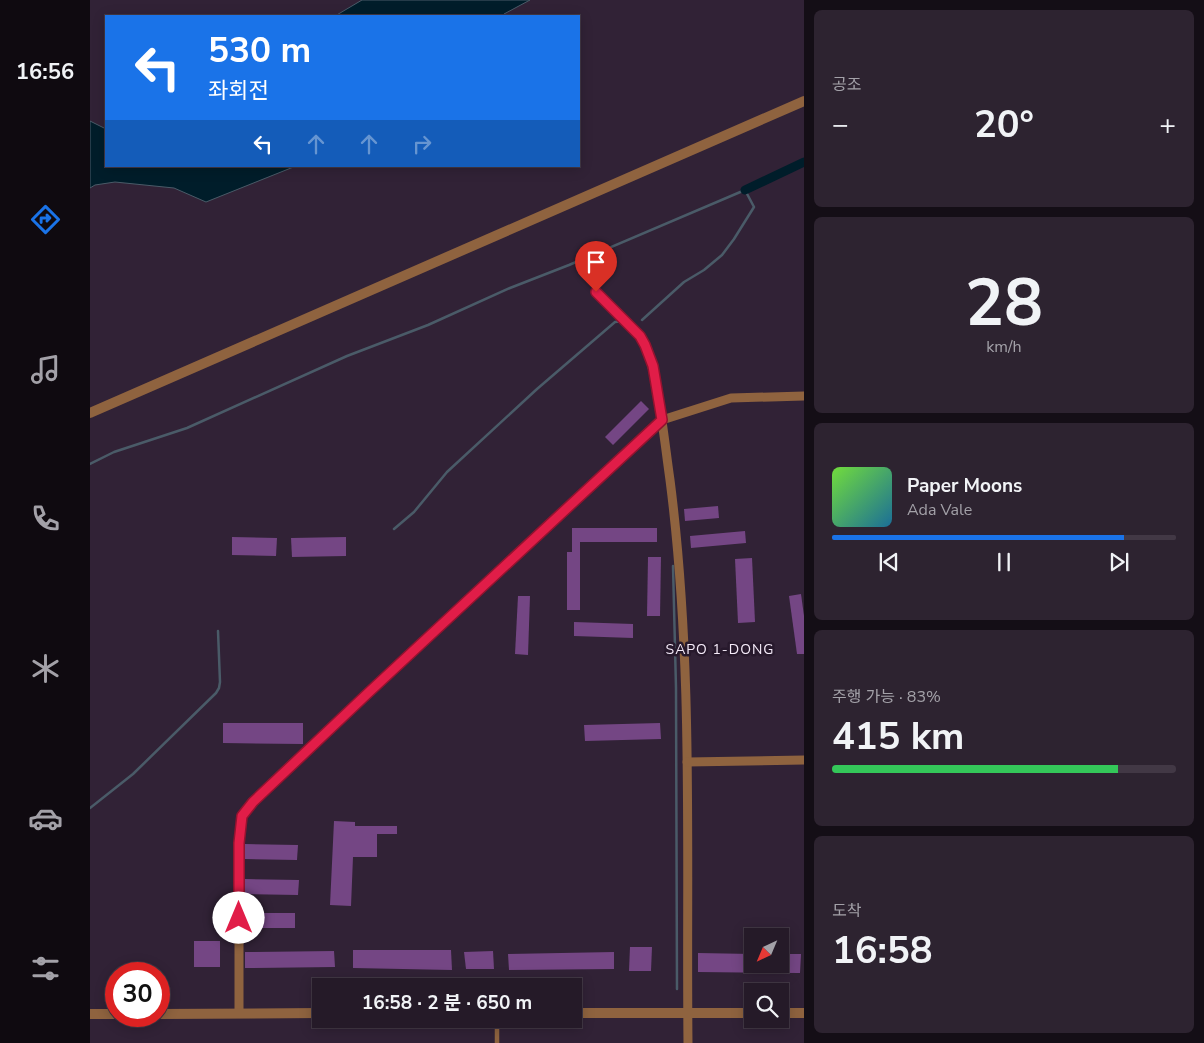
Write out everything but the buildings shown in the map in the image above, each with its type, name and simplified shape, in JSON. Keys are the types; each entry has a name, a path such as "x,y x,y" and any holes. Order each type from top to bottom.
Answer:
{"street":[{"path":"90,413 804,101"},
{"path":"596,292 640,336 653,366 676,527 684,635 687,762 688,1043"},
{"path":"239,1013 239,843 242,816 253,802 662,420 731,398 804,396"},
{"path":"687,762 804,760"},
{"path":"170,1014 312,1013"},
{"path":"582,1013 744,1013"},
{"path":"789,1013 804,1013"},
{"path":"90,1014 105,1014"}],"lane":[{"path":"497,1028 497,1043"}],"water":[{"path":"362,0 530,0 504,15 337,15"},
{"path":"90,121 105,128 105,167 294,167 206,202 174,188 115,182 95,185 90,188"}],"waterway":[{"path":"745,190 804,162"},
{"path":"90,464 114,452 187,428 347,356 428,325 510,288 745,190 754,207 722,255 704,270 684,282 642,320"},
{"path":"394,529 414,512 447,472 537,389 615,322 624,321"},
{"path":"673,566 676,688 677,989"},
{"path":"90,808 133,774 216,693 220,682 218,631"}],"district":[{"name":"SAPO 1-DONG","path":"720,649"}],"route":[{"path":"239,918 239,843 242,816 253,802 662,420 653,366 645,345 640,336 596,292"}]}
